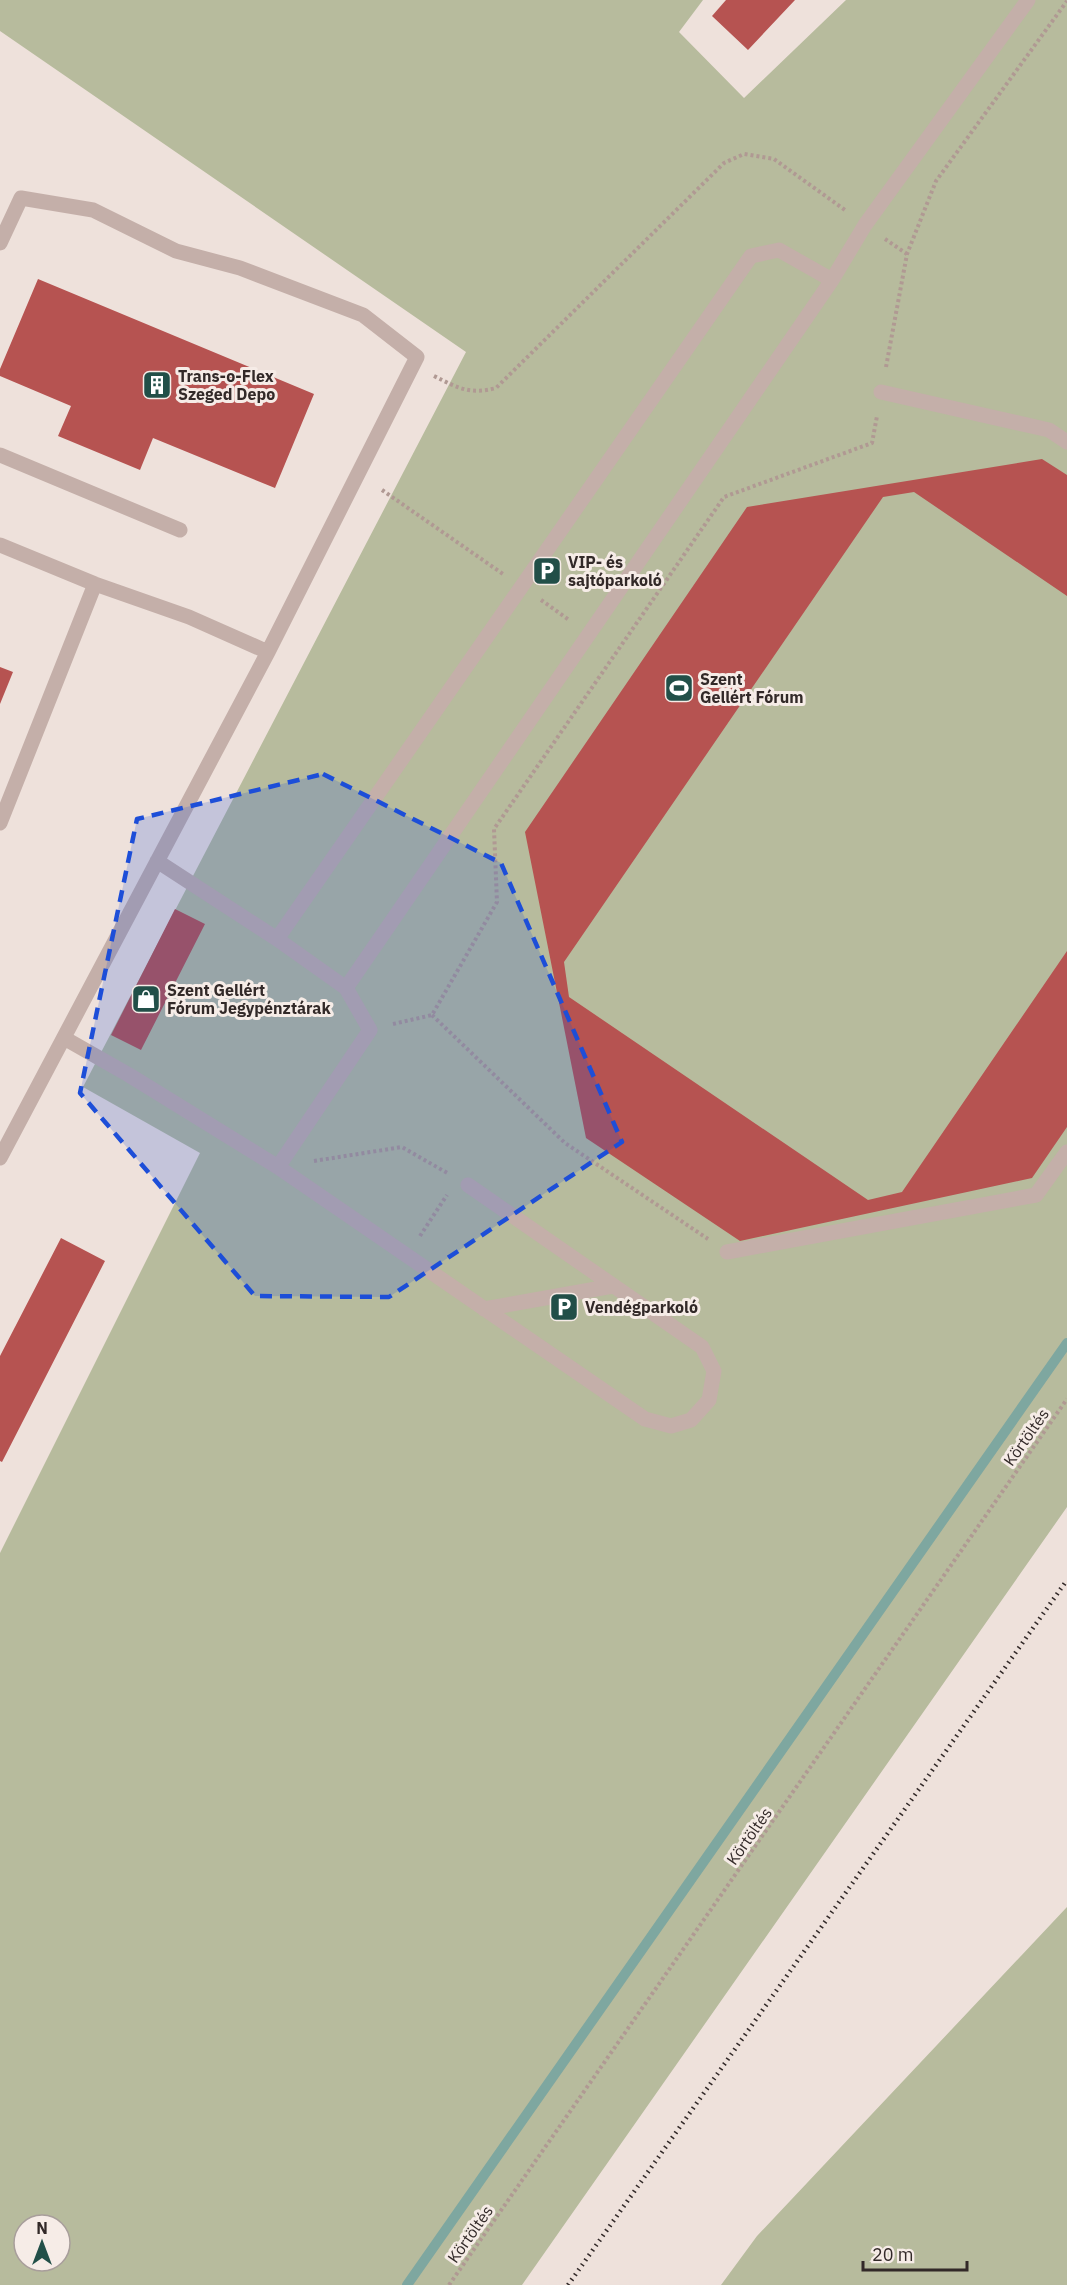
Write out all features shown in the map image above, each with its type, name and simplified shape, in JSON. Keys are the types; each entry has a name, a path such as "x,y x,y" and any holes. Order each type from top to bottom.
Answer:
{"lane":[{"path":"346,988 832,280 865,225 1028,0"},
{"path":"0,243 21,198 93,210 176,251 240,268 363,315 417,357 267,651 0,1158"},
{"path":"278,939 751,256 779,250 832,280"},
{"path":"881,392 1049,430 1067,442"},
{"path":"0,455 180,530"},
{"path":"0,544 95,584 189,617 267,651"},
{"path":"0,823 95,584"},
{"path":"157,861 278,939 346,988 370,1030 278,1167"},
{"path":"64,1038 129,1075 278,1167 645,1419 671,1426 691,1420 709,1400 714,1371 702,1347 463,1182"},
{"path":"727,1252 1036,1195 1067,1152"},
{"path":"484,1309 613,1286"}],"path":[{"path":"370,1030 432,1015 497,902 495,829 724,497 872,443 907,254 936,181 1067,1"},
{"path":"449,384 463,390 480,392 496,388 724,163 744,154 774,159 865,225"},
{"path":"382,490 391,496"},
{"path":"432,1015 565,1143 727,1252"},
{"path":"278,1167 402,1148 463,1182 407,1256"},
{"name":"Körtöltés","path":"449,2285 1067,1399"}],"highlighted area":[{"path":"323,774 501,863 622,1142 389,1297 255,1296 80,1093 137,819"}],"green space":[{"path":"0,0 703,0 679,32 744,98 846,0 1067,0 1067,1507 522,2285 0,2285 0,1553 200,1153 83,1087 466,352 0,31"},
{"path":"1067,1907 1067,2285 721,2285 757,2236"}],"building":[{"path":"726,0 795,0 748,50 712,16"},
{"name":"Trans-o-Flex Szeged Depo","path":"38,279 314,394 275,488 153,438 140,470 58,436 71,406 0,376 0,369"},
{"path":"1042,459 1067,475 1067,596 914,492 883,497 564,962 569,997 868,1200 902,1192 1067,951 1067,1127 1032,1178 740,1241 586,1138 525,832 747,507"},
{"path":"0,667 13,672 0,704"},
{"path":"175,909 205,924 141,1050 111,1035"},
{"path":"61,1238 105,1261 2,1462 0,1461 0,1356"}],"waterway":[{"path":"407,2285 1067,1343"}],"railway":[{"path":"568,2285 1067,1580"}],"place":[{"name":"Trans-o-Flex Szeged Depo","path":"157,385"},
{"name":"VIP- és sajtóparkoló","path":"547,571"},
{"name":"Szent Gellért Fórum","path":"679,688"},
{"name":"Szent Gellért Fórum Jegypénztárak","path":"146,999"},
{"name":"Vendégparkoló","path":"564,1307"}]}
